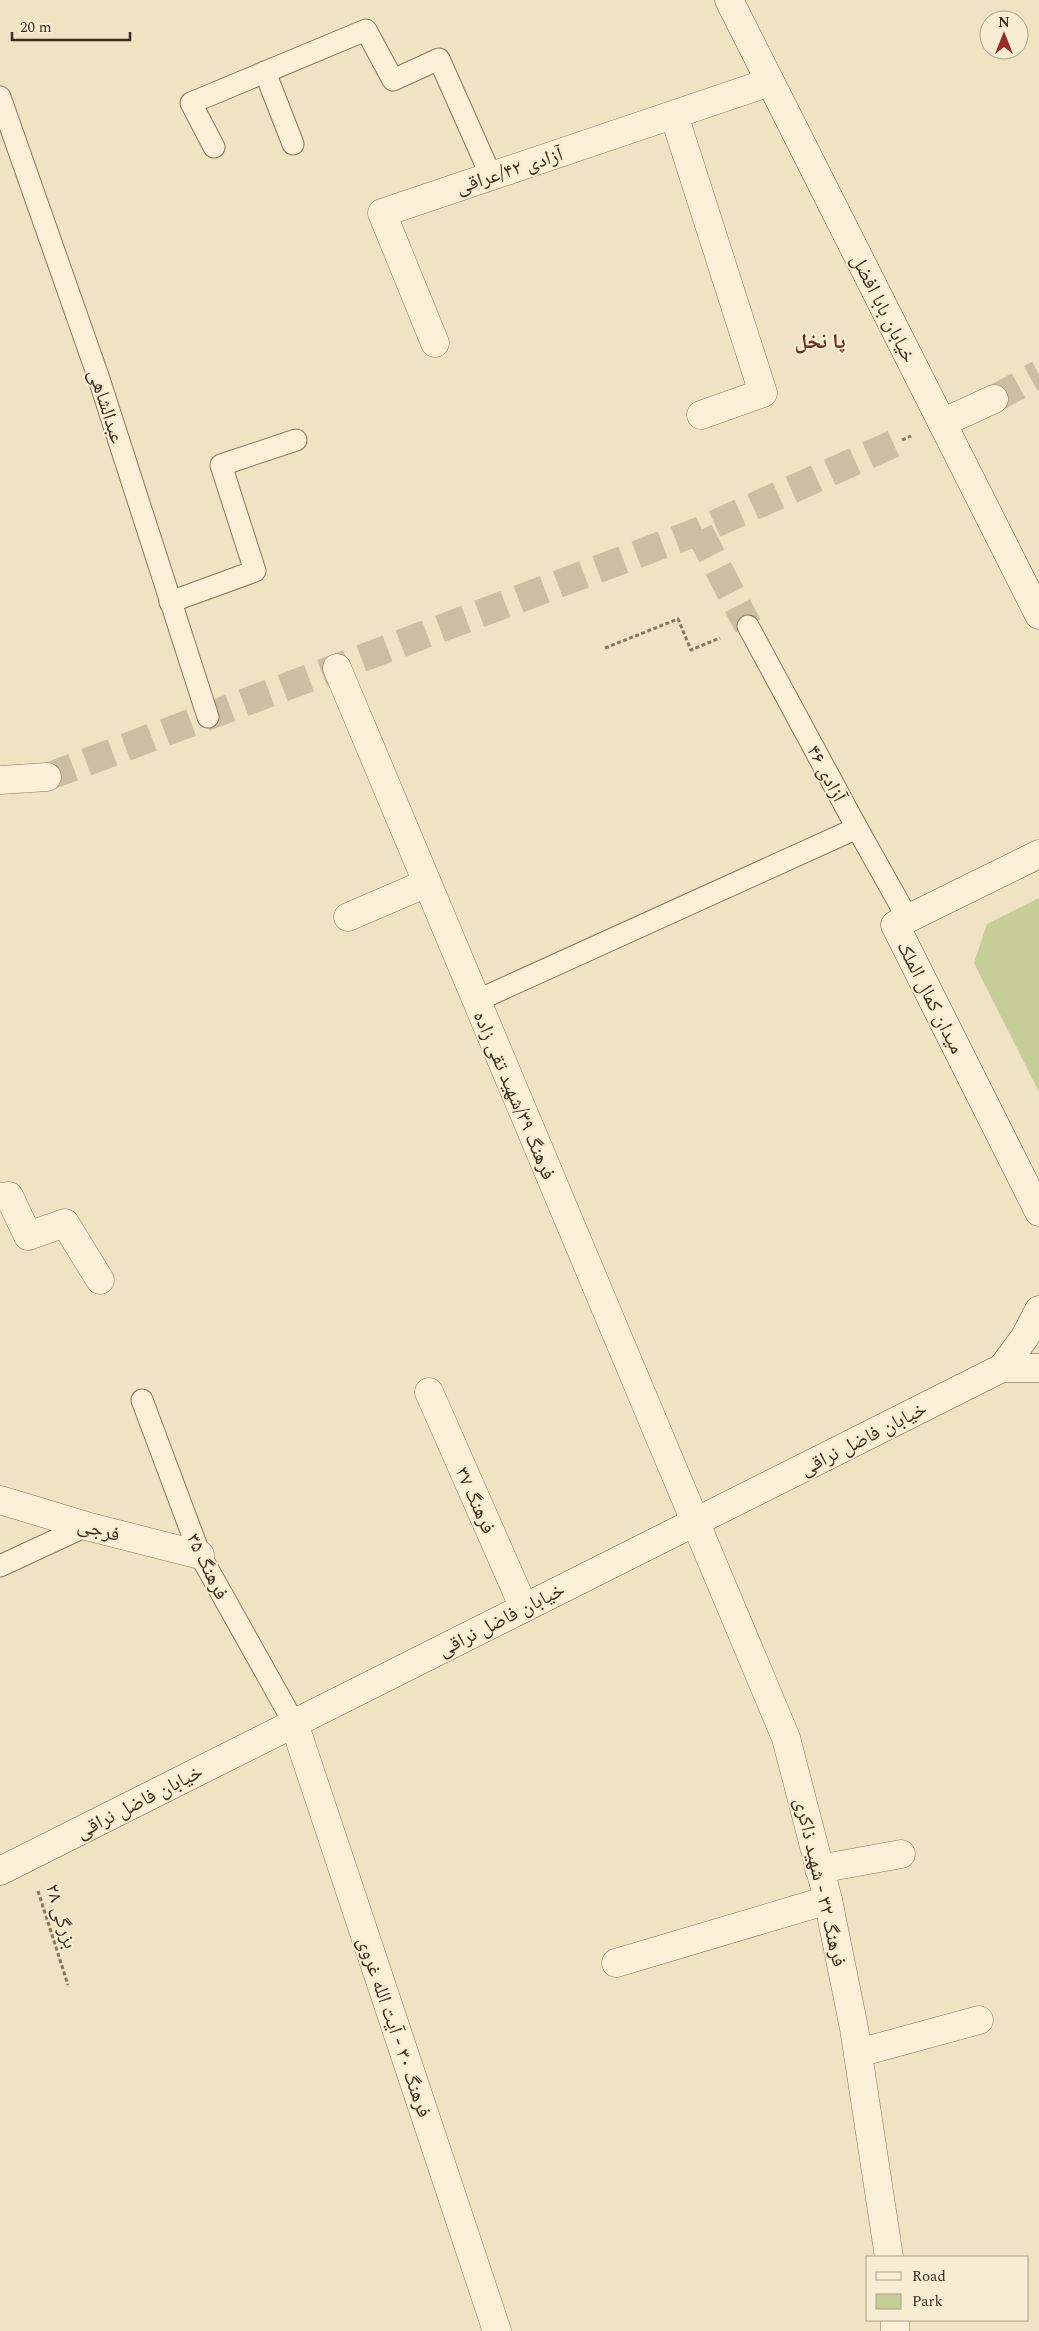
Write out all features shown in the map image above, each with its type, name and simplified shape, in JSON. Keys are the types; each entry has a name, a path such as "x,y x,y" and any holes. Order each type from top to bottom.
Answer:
{"street":[{"name":"خیابان بابا افضل","path":"728,0 1039,615"},
{"name":"آزادی ۴۲/عراقی","path":"435,344 382,212 770,82"},
{"path":"674,115 763,392 701,416"},
{"path":"942,423 994,399"},
{"name":"فرهنگ ۳۹/شهید تقی زاده","path":"337,668 695,1522"},
{"path":"0,780 47,777"},
{"name":"میدان کمال الملک","path":"1039,854 895,925 1039,1212"},
{"path":"348,918 427,883"},
{"path":"0,1197 9,1196 28,1236 65,1223 100,1280"},
{"name":"خیابان فاضل نراقی","path":"1002,1368 1025,1337 1039,1310"},
{"name":"خیابان فاضل نراقی","path":"0,1871 1002,1368 1039,1368"},
{"name":"فرهنگ ۳۷","path":"428,1392 524,1608"},
{"name":"فرجی","path":"0,1500 86,1526 200,1555"},
{"name":"فرهنگ ۳۲ - شهید ذاکری","path":"695,1522 786,1738 828,1900 858,2053 889,2256"},
{"name":"فرهنگ ۳۰ - آیت الله غروی","path":"294,1723 497,2331"},
{"path":"820,1869 901,1854"},
{"path":"616,1963 828,1900"},
{"path":"858,2053 979,2020"}],"lane":[{"path":"214,147 191,103 366,30 392,80 439,59 491,176"},
{"path":"266,72 293,144"},
{"name":"عبدالشاهی","path":"0,98 98,376 208,716"},
{"path":"170,602 255,571 221,465 296,440"},
{"name":"آزادی ۴۶","path":"748,626 908,919"},
{"path":"476,1001 857,828"},
{"name":"فرهنگ ۳۵","path":"142,1400 200,1555 294,1723"},
{"path":"0,1566 86,1526"}],"path":[{"path":"605,648 678,619 691,650 748,626"},
{"name":"بزرگی ۲۸","path":"28,1857 68,1985"}],"green space":[{"path":"1039,898 1039,1092 974,963 987,924"}],"tunnel":[{"path":"994,399 1039,374"},
{"path":"47,777 699,531 902,440"},
{"path":"699,531 748,626"}],"district":[{"name":"پا نخل","path":"820,341"}]}
